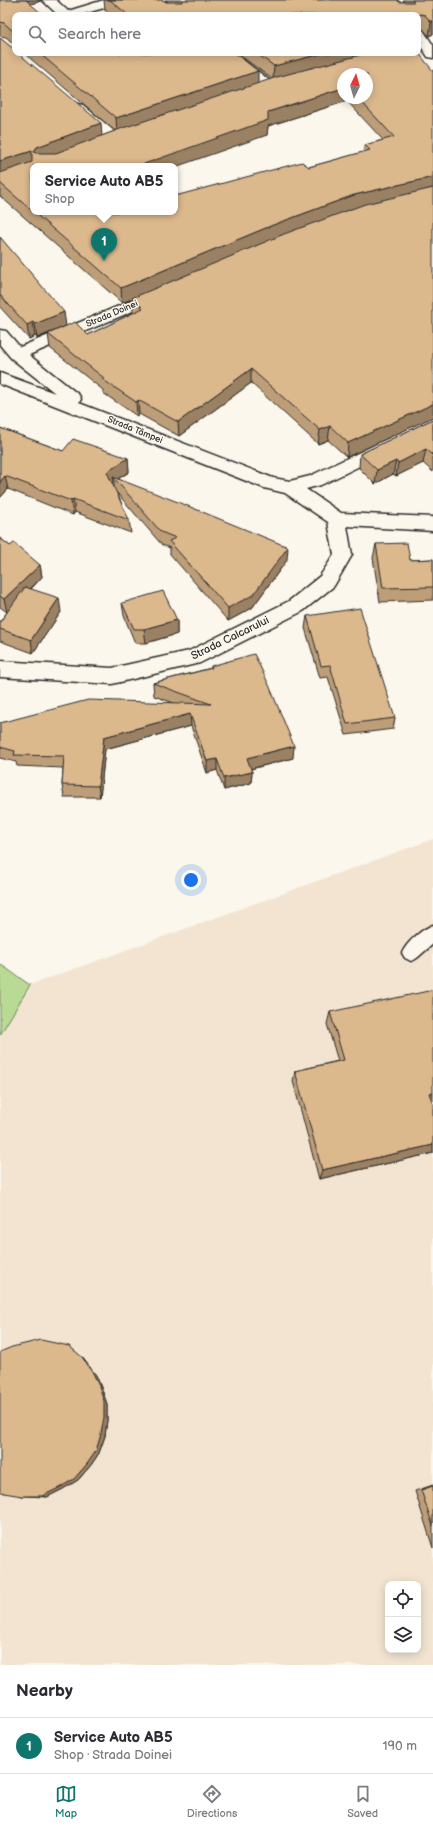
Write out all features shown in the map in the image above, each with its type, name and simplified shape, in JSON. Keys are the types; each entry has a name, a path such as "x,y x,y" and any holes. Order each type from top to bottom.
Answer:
{"street":[{"path":"48,0 62,12"},
{"path":"76,12 117,0"},
{"path":"421,39 426,49"},
{"path":"230,56 271,87"},
{"path":"256,92 286,83"},
{"path":"69,100 115,139"},
{"path":"100,144 130,134"},
{"name":"Strada Doinei","path":"17,354 177,287"},
{"path":"0,335 17,354 87,411"},
{"name":"Strada Tâmpei","path":"0,378 270,484 290,487"},
{"path":"290,487 315,481 433,423"},
{"path":"290,487 337,519 433,524"},
{"name":"Strada Calcarului","path":"0,669 112,676 193,658 296,606 327,581 343,555 337,519"}],"lane":[{"path":"411,952 433,933"}],"shaded area":[{"path":"433,839 433,1665 0,1665 0,1035 30,985"}],"green space":[{"path":"0,964 30,985 0,1035"}],"building":[{"path":"0,0 26,0 40,12 12,12 12,30 4,23 0,22"},
{"path":"110,0 163,0 166,2 182,2 182,0 398,0 399,2 414,2 412,0 433,0 433,21 431,22 425,15 421,14 421,12 124,12"},
{"path":"0,38 12,48 12,56 22,56 101,123 37,147 34,151 35,153 56,153 120,129 277,77 357,56 421,56 433,71 433,177 354,195 273,225 121,288 36,215 178,215 178,195 302,162 309,167 370,150 365,145 394,137 364,104 373,104 373,68 337,68 337,90 268,112 268,120 147,163 30,163 30,209 0,183 0,173 32,162 32,151 0,161"},
{"path":"43,56 239,56 258,71 116,118"},
{"path":"260,56 312,56 274,66"},
{"path":"433,188 433,404 348,443 330,426 320,430 251,369 178,422 138,400 136,402 102,379 104,378 48,334 75,322 88,335 143,308 132,298 284,234 365,204"},
{"path":"0,237 64,312 35,324 33,322 27,325 0,295"},
{"path":"433,419 433,455 426,449 398,463 396,461 377,470 360,454"},
{"path":"0,428 63,451 73,439 128,458 107,472 129,520 73,499 71,501 5,476 0,482"},
{"path":"113,477 288,547 253,595 228,608 169,541 176,538 161,532"},
{"path":"0,538 10,546 14,543 40,565 4,599 0,596"},
{"path":"407,543 410,560 433,559 433,587 383,588 376,544"},
{"path":"25,587 59,598 31,640 0,629 0,622"},
{"path":"163,591 177,620 144,629 134,629 122,603"},
{"path":"360,608 395,718 347,724 330,665 321,666 307,616"},
{"path":"254,654 269,685 294,746 247,758 252,772 224,778 217,759 207,761 190,714 104,737 98,786 62,785 64,756 14,755 15,751 0,747 0,723 88,700 211,704 153,683 212,668 211,666"},
{"path":"433,990 433,1092 429,1093 433,1104 433,1145 322,1170 295,1071 344,1060 330,1012"},
{"path":"41,1340 69,1346 82,1357 92,1371 104,1401 104,1417 101,1434 96,1451 74,1479 42,1496 22,1496 4,1493 0,1491 0,1352 12,1347"},
{"path":"433,1486 433,1526 421,1490"}],"place":[{"name":"Service Auto AB5","path":"104,261"}]}
